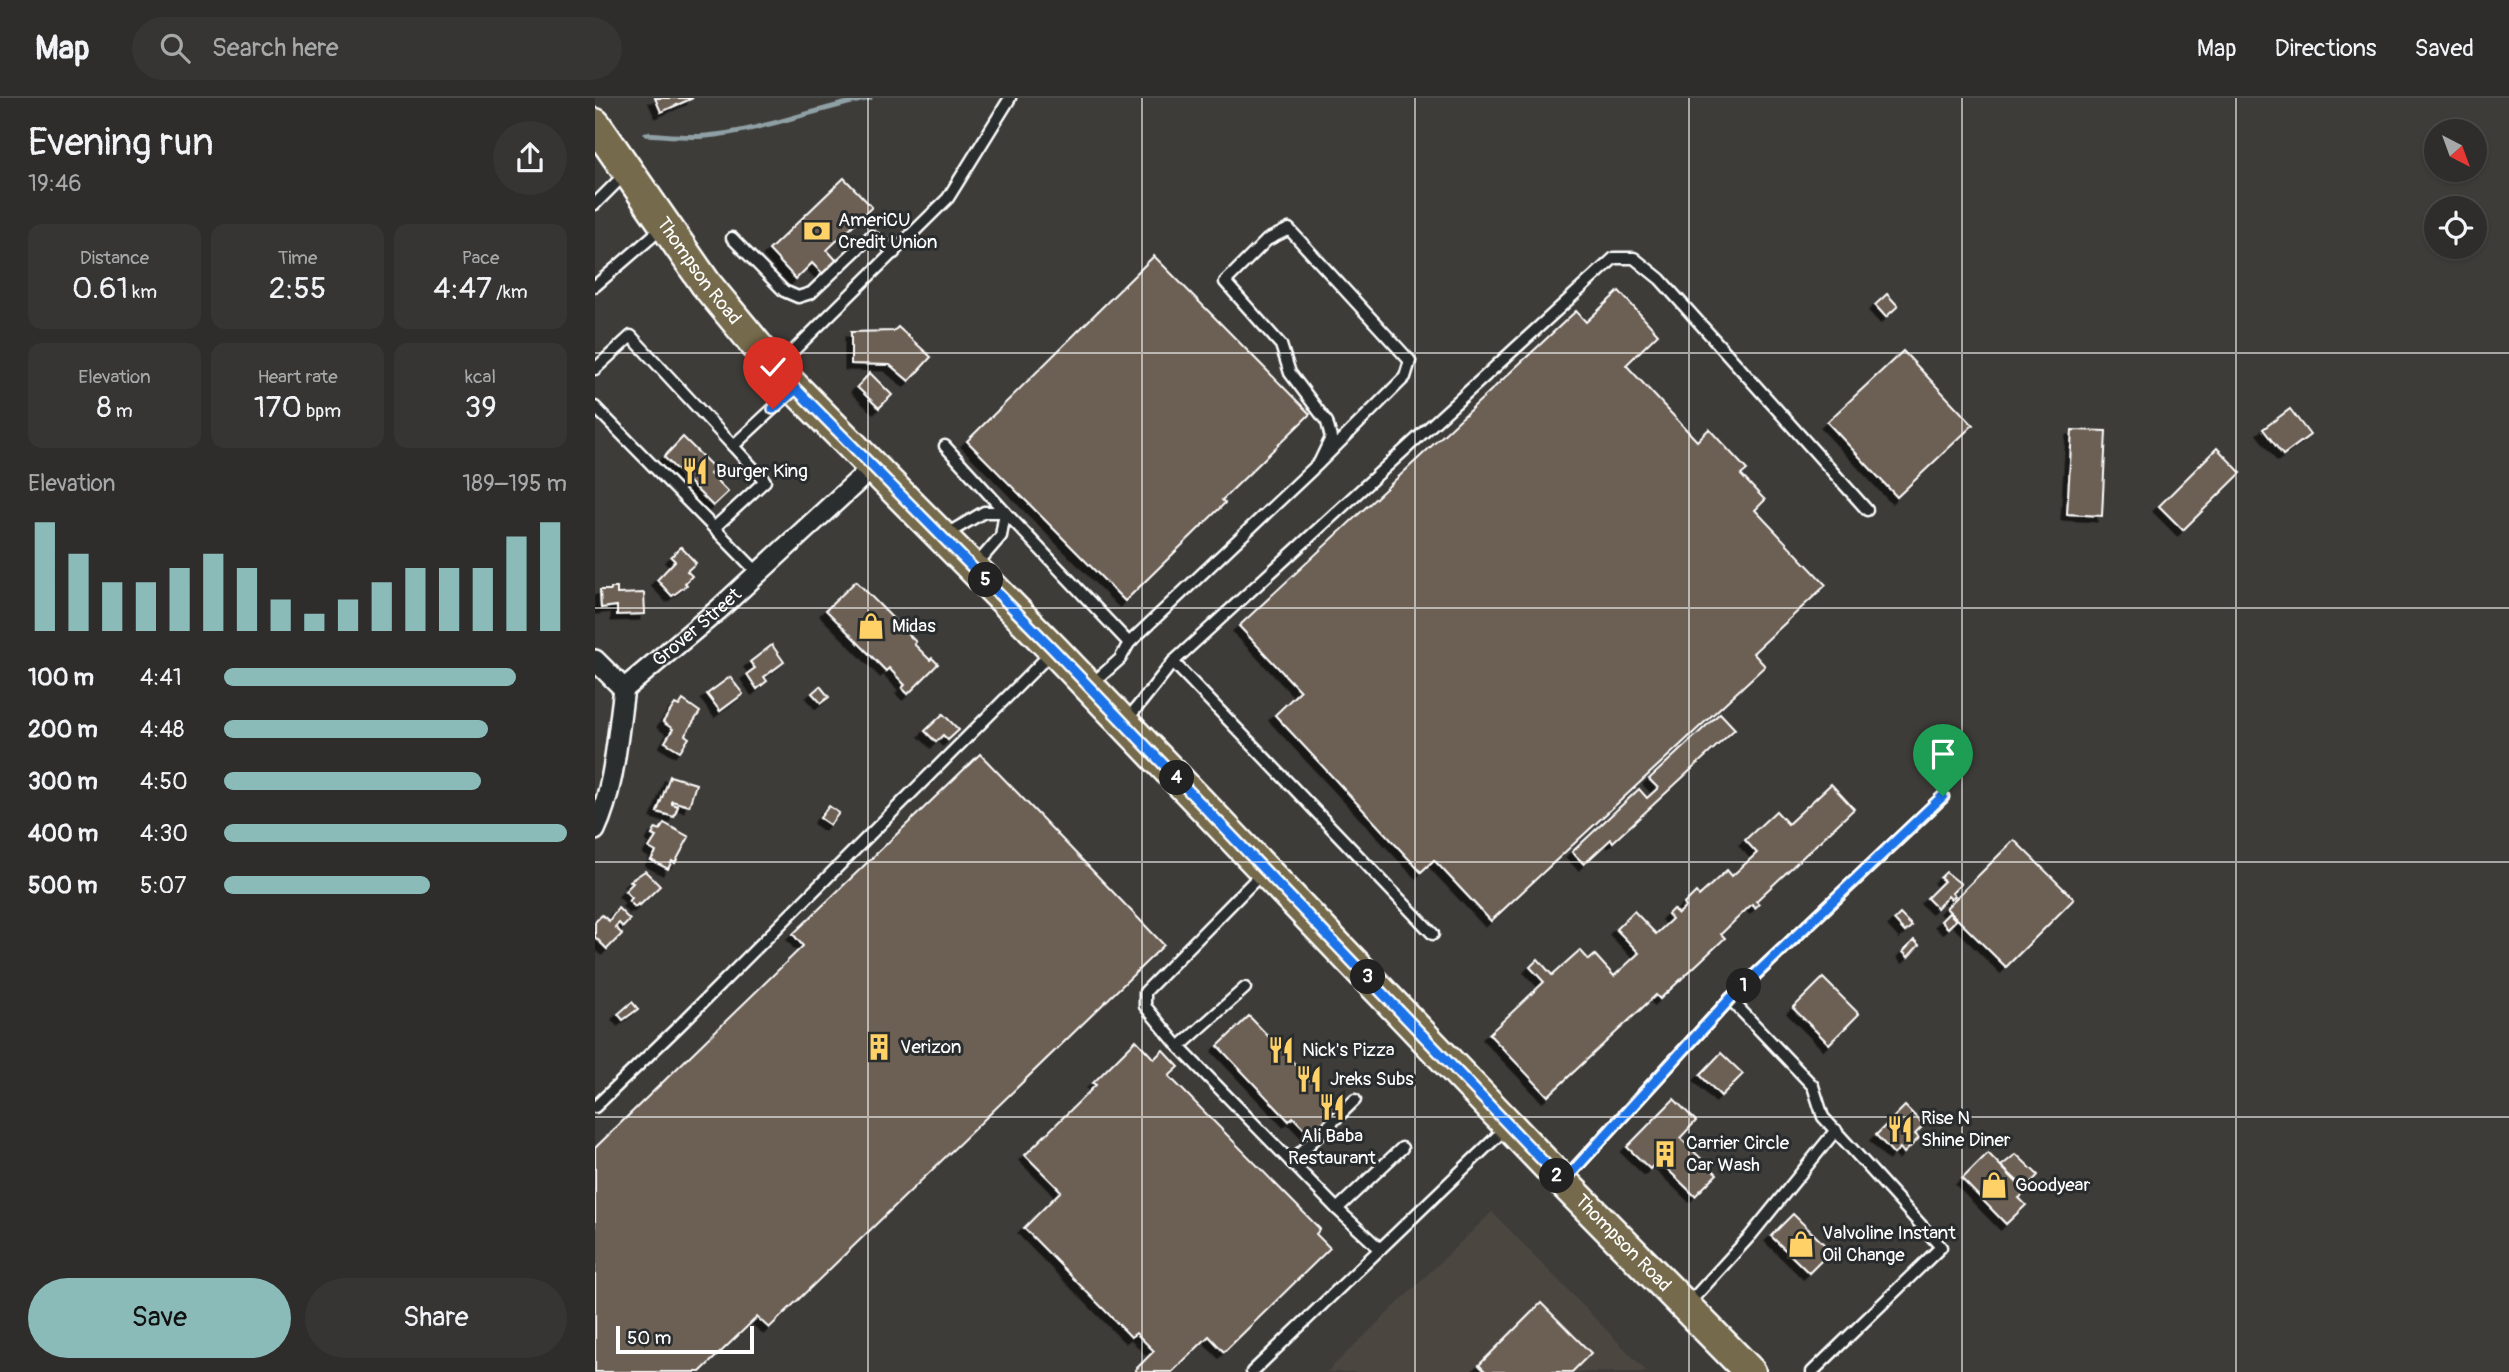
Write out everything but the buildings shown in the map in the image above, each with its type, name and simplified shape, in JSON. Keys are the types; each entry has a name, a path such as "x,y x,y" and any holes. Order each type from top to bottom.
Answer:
{"main road":[{"name":"Thompson Road","path":"595,124 706,284 786,379 1054,650 1563,1182 1750,1372"}],"street":[{"name":"Grover Street","path":"624,690 758,573 874,466"},
{"path":"595,660 624,690 605,810 595,830"}],"lane":[{"path":"733,446 786,379 894,253 949,198 1010,98"},
{"path":"595,204 628,171"},
{"path":"595,286 665,226"},
{"path":"1089,687 1120,659 1129,643 1319,463 1405,377 1410,361 1289,229 1267,240 1225,282 1281,345 1290,373 1327,422 1331,438 1319,463"},
{"path":"732,238 784,291 798,298 811,293 871,236 894,253"},
{"path":"1124,723 1173,662 1614,258 1634,258 1660,279 1867,510"},
{"path":"595,369 631,336 765,481 714,528"},
{"path":"595,407 758,573"},
{"path":"945,446 1129,643"},
{"path":"943,536 984,512 1005,512"},
{"path":"974,568 1001,536 1005,512"},
{"path":"595,1107 680,1026 1054,650"},
{"path":"1173,662 1433,934"},
{"path":"1563,1182 1730,999 1943,796"},
{"path":"1265,870 1145,992 1145,1006 1179,1047 1337,1209 1380,1248"},
{"path":"1179,1047 1245,988"},
{"path":"1730,999 1813,1086 1823,1117 1941,1247 1812,1372"},
{"path":"1291,1161 1355,1100"},
{"path":"1252,1372 1509,1125"},
{"path":"1685,1308 1751,1235 1836,1130"},
{"path":"1337,1209 1402,1148"}],"shaded area":[{"path":"1492,1212 1647,1372 1327,1372"}],"waterway":[{"path":"646,134 691,137 727,133 870,98"}],"place":[{"name":"AmeriCU Credit Union","path":"817,231"},
{"name":"Burger King","path":"695,471"},
{"name":"Midas","path":"871,626"},
{"name":"Verizon","path":"879,1047"},
{"name":"Nick's Pizza","path":"1281,1050"},
{"name":"Jreks Subs","path":"1309,1079"},
{"name":"Ali Baba Restaurant","path":"1332,1107"},
{"name":"Rise N Shine Diner","path":"1900,1129"},
{"name":"Carrier Circle Car Wash","path":"1665,1154"},
{"name":"Goodyear","path":"1994,1185"},
{"name":"Valvoline Instant Oil Change","path":"1801,1244"}],"route":[{"path":"773,409 796,389 1054,650 1563,1182 1730,999 1943,796"}]}
